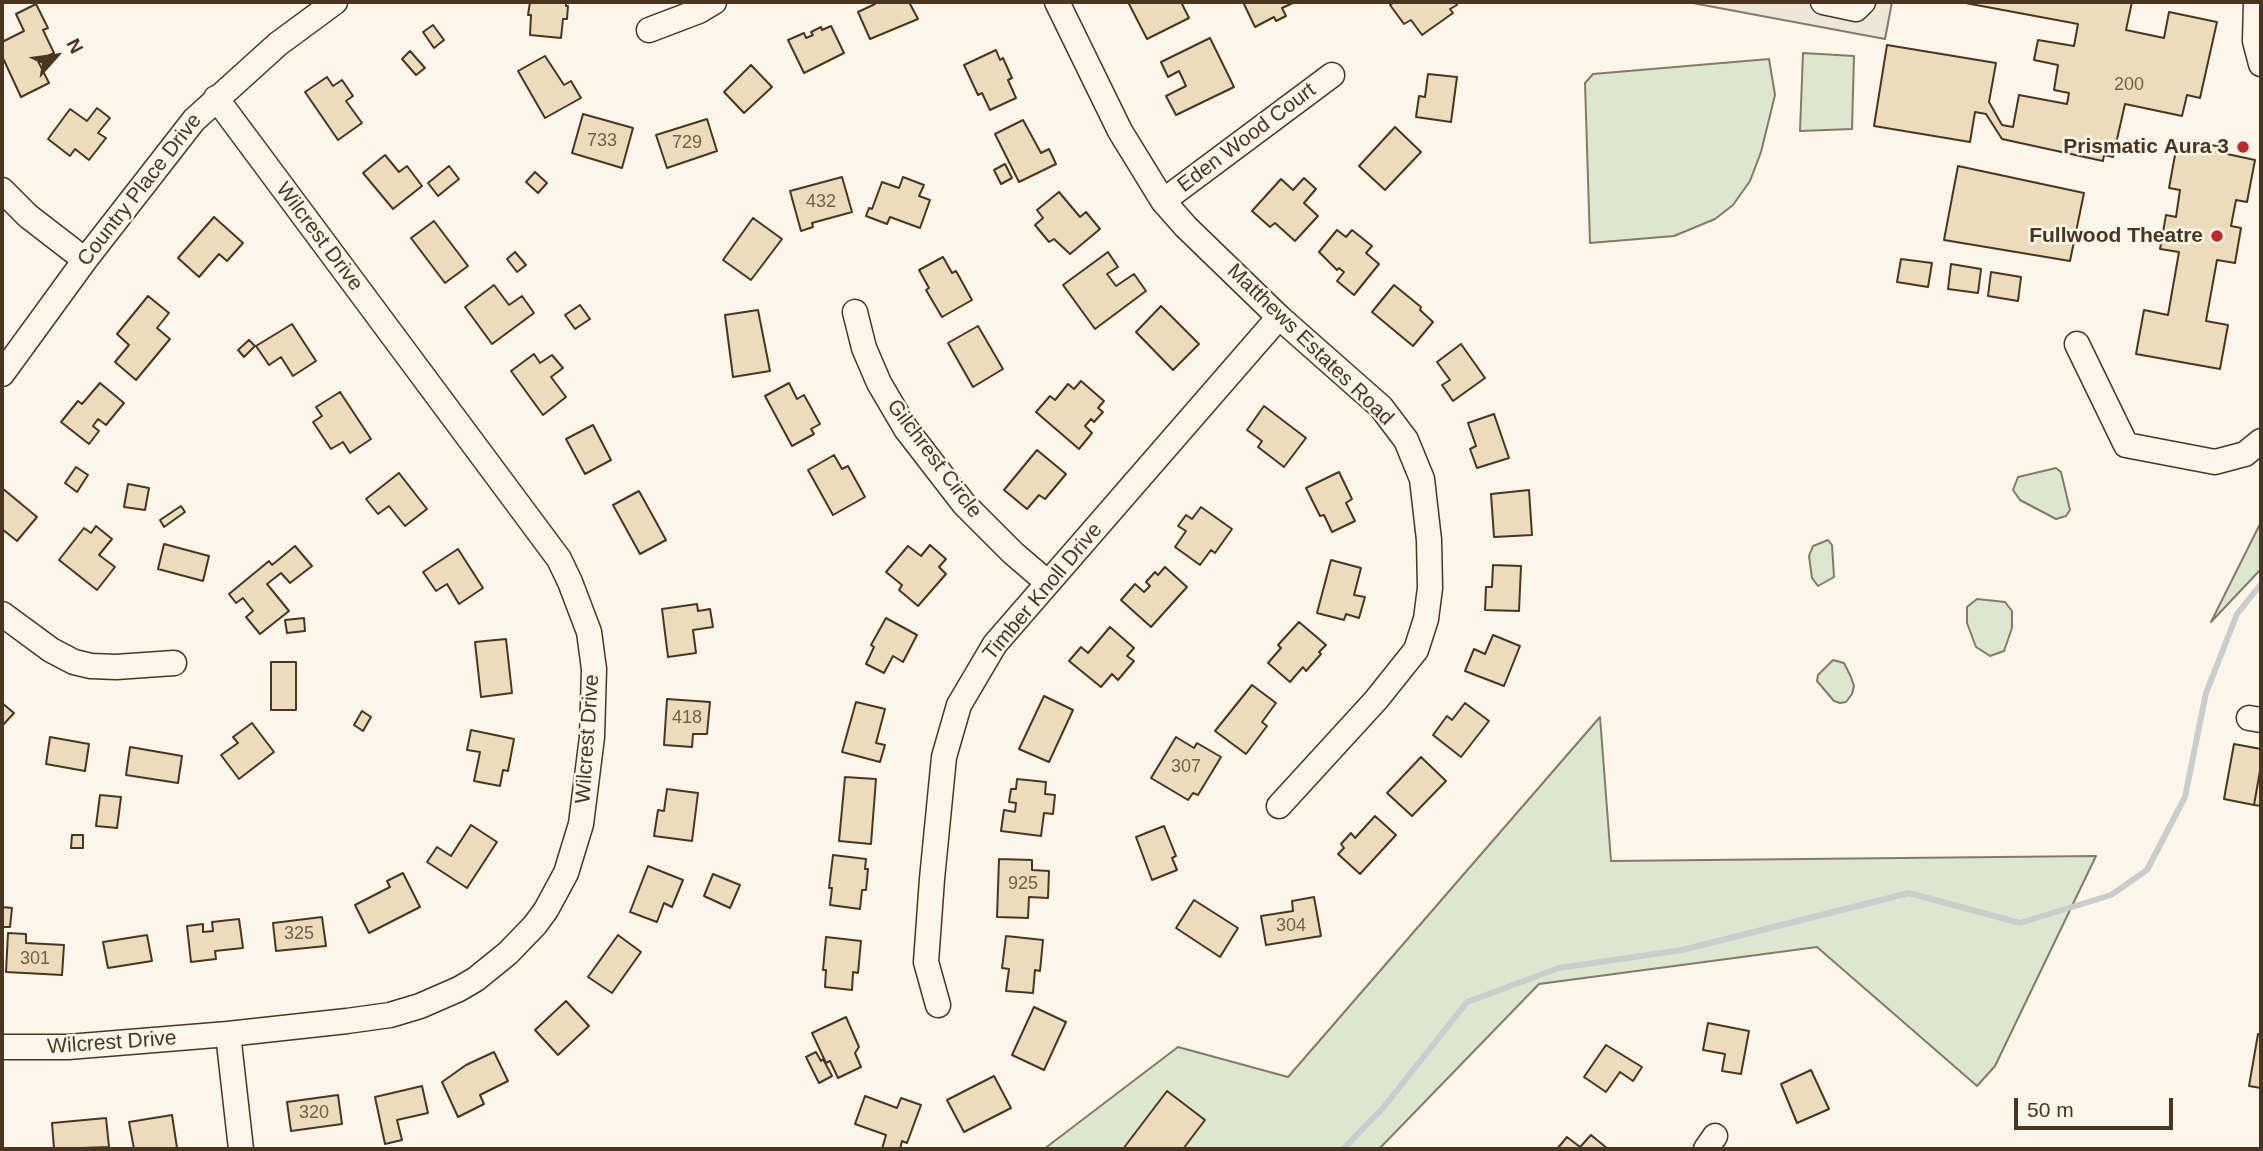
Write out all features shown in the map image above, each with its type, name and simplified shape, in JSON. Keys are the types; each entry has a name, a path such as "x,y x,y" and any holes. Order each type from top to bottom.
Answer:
{"street":[{"name":"Country Place Drive","path":"2,374 176,139 216,98 278,44 335,2"},
{"path":"649,30 690,15 714,2"},
{"name":"Matthews Estates Road","path":"1057,2 1121,131 1163,201 1186,227 1279,317 1381,407 1406,440 1422,478 1430,576 1426,619 1416,650 1376,700 1279,806"},
{"path":"1823,2 1856,9 1863,2"},
{"path":"2256,2 2255,41 2261,64"},
{"name":"Eden Wood Court","path":"1163,201 1332,75"},
{"name":"Wilcrest Drive","path":"2,1047 68,1047 228,1034 347,1021 419,1006 468,984 508,953 546,910 566,873 581,824 594,698 589,632 559,559 216,98"},
{"path":"2,190 28,216 85,260"},
{"name":"Gilchrest Circle","path":"855,312 864,348 879,383 906,429 964,504 1013,553 1048,583"},
{"name":"Timber Knoll Drive","path":"937,1005 926,962 944,757 959,705 987,655 1279,317"},
{"path":"2077,344 2126,445 2216,462 2245,454 2261,441"},
{"path":"2,614 51,650 74,662 116,667 174,663"},
{"path":"228,1034 241,1149"}],"green space":[{"path":"1803,53 1854,56 1852,129 1800,131"},
{"path":"1769,59 1775,95 1761,152 1750,181 1733,205 1715,219 1674,236 1590,243 1585,83 1593,74"},
{"path":"2056,468 2061,472 2070,510 2066,516 2056,519 2020,500 2013,490 2018,477"},
{"path":"2261,522 2261,569 2211,622"},
{"path":"1828,540 1832,545 1834,577 1818,586 1812,578 1809,556 1813,546"},
{"path":"1977,599 2005,602 2012,611 2012,628 2004,651 1990,656 1976,647 1967,623 1967,607"},
{"path":"1833,660 1844,663 1854,686 1846,702 1834,701 1817,681 1818,675"},
{"path":"1600,717 1611,861 2096,856 1995,1066 1977,1086 1817,947 1539,984 1379,1149 1044,1149 1178,1047 1288,1077"}],"shaded area":[{"path":"1687,2 1892,2 1885,39"}],"building":[{"path":"530,2 566,2 567,19 563,19 561,38 530,35"},
{"path":"873,2 909,2 918,19 870,39 858,12 875,4"},
{"path":"1128,2 1181,2 1189,18 1147,39"},
{"path":"1243,2 1295,2 1282,8 1286,16 1276,21 1274,17 1255,27"},
{"path":"1394,2 1455,2 1457,5 1450,9 1453,13 1422,35 1411,20 1404,24 1390,5"},
{"path":"1960,2 2132,2 2126,30 2164,38 2169,12 2217,22 2200,98 2187,95 2182,116 2125,104 2113,157 2104,155 2103,161 2002,139 1986,114 1975,112 1970,142 1874,126 1887,45 1996,63 1989,102 2002,125 2013,127 2019,95 2067,104 2069,93 2054,90 2058,65 2034,60 2038,40 2074,46 2078,24"},
{"path":"36,4 48,28 43,30 54,53 38,61 49,83 21,97 2,56 2,42 24,31 16,14"},
{"path":"433,25 444,40 434,48 423,32"},
{"path":"831,26 844,53 804,73 788,40 804,33 806,38 821,27 822,30"},
{"path":"1210,38 1234,87 1176,115 1166,96 1186,86 1179,71 1168,77 1161,62"},
{"path":"996,50 1000,60 1003,58 1012,78 1008,80 1016,98 990,110 982,93 978,95 964,65"},
{"path":"410,51 425,68 416,75 402,59"},
{"path":"545,56 564,85 571,81 581,98 545,118 518,71"},
{"path":"751,65 772,87 744,113 724,92"},
{"path":"1428,74 1457,77 1451,122 1416,117 1419,96 1425,97"},
{"path":"327,77 333,86 342,80 353,96 346,101 362,123 338,140 305,92"},
{"path":"97,108 110,118 98,133 106,138 89,160 75,149 70,156 48,139 70,109 87,121"},
{"path":"583,114 633,128 622,168 572,153"},
{"path":"707,119 717,151 667,168 656,135"},
{"path":"1023,120 1041,153 1049,149 1056,164 1019,182 995,134"},
{"path":"1395,127 1421,152 1385,190 1359,166"},
{"path":"2177,144 2204,149 2205,144 2228,148 2227,154 2255,160 2247,202 2236,200 2231,226 2241,228 2235,263 2217,260 2206,321 2228,325 2220,369 2136,354 2144,310 2168,315 2179,252 2160,249 2166,215 2176,217 2180,190 2169,188"},
{"path":"385,155 399,172 407,166 422,186 393,209 363,173"},
{"path":"1005,164 1012,178 1001,184 994,170"},
{"path":"449,166 459,179 438,196 428,183"},
{"path":"1958,166 2084,193 2070,261 1944,240"},
{"path":"535,172 547,183 538,193 526,182"},
{"path":"842,177 852,212 812,223 813,227 801,231 790,191"},
{"path":"903,177 924,185 919,196 930,200 920,228 890,217 887,224 866,216 869,208 872,209 882,182 899,188"},
{"path":"1304,178 1316,189 1304,203 1318,216 1295,241 1275,223 1270,227 1252,211 1281,179 1293,190"},
{"path":"1059,192 1080,217 1086,212 1100,229 1070,254 1054,239 1049,242 1035,225 1043,218 1037,210"},
{"path":"214,217 243,243 227,261 219,254 199,277 178,258"},
{"path":"753,218 782,239 751,280 723,260"},
{"path":"434,221 468,266 445,283 411,238"},
{"path":"1337,230 1346,237 1352,230 1372,246 1366,253 1379,264 1354,295 1337,281 1344,272 1339,268 1337,270 1319,252"},
{"path":"515,252 526,265 517,272 507,259"},
{"path":"1108,252 1118,267 1107,274 1116,286 1134,274 1146,291 1095,329 1063,285"},
{"path":"943,257 952,273 956,271 972,300 942,317 926,290 929,288 919,270"},
{"path":"1901,259 1932,263 1928,287 1897,282"},
{"path":"1951,264 1981,269 1978,293 1948,289"},
{"path":"1991,272 2021,277 2018,301 1988,296"},
{"path":"494,285 509,305 522,296 534,313 492,344 465,307"},
{"path":"1394,285 1421,307 1420,310 1433,322 1413,346 1372,312"},
{"path":"148,296 169,313 157,328 170,339 136,380 115,362 129,345 117,334"},
{"path":"580,305 590,319 575,329 565,315"},
{"path":"1161,306 1199,344 1173,370 1136,332"},
{"path":"758,310 770,371 733,377 725,315"},
{"path":"292,324 316,361 293,376 281,357 269,365 256,346"},
{"path":"978,326 1003,369 973,387 948,343"},
{"path":"249,340 255,346 244,357 238,350"},
{"path":"1461,344 1485,378 1453,401 1442,385 1450,380 1437,362"},
{"path":"534,354 540,363 552,355 563,368 551,377 566,397 543,415 511,371"},
{"path":"1081,381 1104,401 1098,408 1103,412 1094,422 1091,419 1085,426 1092,433 1079,449 1036,412 1050,396 1055,400 1068,384 1074,389"},
{"path":"100,383 124,403 106,425 98,419 93,426 99,431 89,444 61,422 78,401 82,404"},
{"path":"789,383 797,399 804,395 820,424 811,429 814,434 792,446 765,396"},
{"path":"340,392 371,439 350,453 343,442 331,449 313,422 322,416 316,407"},
{"path":"1264,406 1306,438 1284,467 1258,447 1262,441 1247,430"},
{"path":"1494,414 1509,458 1477,468 1470,449 1476,446 1468,423"},
{"path":"593,425 611,460 585,474 566,439"},
{"path":"1037,450 1066,474 1045,499 1039,495 1027,509 1004,490"},
{"path":"834,455 842,469 848,466 865,497 833,515 808,470"},
{"path":"76,467 88,475 77,492 65,483"},
{"path":"1339,472 1352,499 1346,503 1355,521 1332,532 1324,515 1320,516 1306,488"},
{"path":"399,473 427,509 405,526 389,506 378,514 366,499"},
{"path":"128,484 149,488 145,510 124,507"},
{"path":"2,488 37,517 17,541 2,529"},
{"path":"1529,490 1532,535 1494,537 1491,494"},
{"path":"639,491 666,540 640,554 613,505"},
{"path":"181,506 185,512 164,527 160,520"},
{"path":"1201,507 1232,529 1215,553 1211,550 1200,565 1175,547 1186,531 1178,526 1186,515 1192,519"},
{"path":"96,526 112,539 99,555 115,567 97,590 59,560 84,528 91,533"},
{"path":"164,544 209,556 203,581 158,569"},
{"path":"930,545 946,559 939,567 946,574 918,606 899,590 902,585 886,572 908,546 921,556"},
{"path":"295,546 312,566 290,583 281,573 267,584 289,611 260,634 246,617 253,611 243,598 236,603 229,594 269,561 272,565"},
{"path":"458,549 483,588 459,604 447,584 436,591 423,572"},
{"path":"1331,560 1361,568 1354,595 1365,597 1359,618 1346,614 1344,620 1317,613"},
{"path":"1493,565 1521,566 1519,611 1485,610 1486,587 1492,587"},
{"path":"1165,567 1187,587 1151,627 1121,600 1135,584 1144,592 1150,586 1146,582 1155,572 1158,575"},
{"path":"697,604 698,611 710,609 713,627 693,630 696,653 668,657 662,609"},
{"path":"304,618 305,631 287,633 285,620"},
{"path":"886,618 917,635 903,662 893,656 884,673 866,664 874,647 871,645"},
{"path":"1299,622 1326,645 1306,671 1303,667 1290,682 1268,663 1281,648 1278,645"},
{"path":"1110,627 1134,648 1127,656 1134,661 1118,680 1112,674 1101,687 1069,661 1081,647 1088,653"},
{"path":"1493,635 1520,646 1504,686 1465,671 1474,649 1485,654"},
{"path":"506,639 512,693 481,697 475,642"},
{"path":"271,662 296,662 296,710 271,710"},
{"path":"1252,685 1276,703 1262,722 1267,726 1246,754 1215,731"},
{"path":"1044,696 1073,710 1049,762 1019,749"},
{"path":"667,699 710,702 707,734 693,734 692,747 664,745"},
{"path":"856,702 885,709 876,743 885,745 880,762 842,752"},
{"path":"2,703 14,713 2,726"},
{"path":"1465,703 1489,721 1461,757 1433,735 1447,716 1452,720"},
{"path":"362,711 371,717 363,731 354,725"},
{"path":"252,723 274,752 239,779 221,755 238,743 233,737"},
{"path":"471,730 514,739 508,771 503,770 500,786 474,781 480,752 467,750"},
{"path":"50,737 89,744 85,771 46,764"},
{"path":"1176,737 1194,748 1197,743 1221,757 1198,795 1193,793 1188,800 1151,778"},
{"path":"2234,744 2261,749 2254,805 2224,799"},
{"path":"130,747 182,756 178,783 126,775"},
{"path":"1421,757 1446,781 1412,816 1387,793"},
{"path":"2261,765 2261,806 2254,805"},
{"path":"845,777 876,779 871,844 839,841"},
{"path":"1017,779 1046,782 1045,794 1055,795 1053,814 1044,813 1041,836 1001,831 1004,810 1015,812 1016,803 1009,802 1011,789 1016,789"},
{"path":"667,789 698,793 692,841 654,836 658,810 664,811"},
{"path":"100,795 121,797 117,828 96,826"},
{"path":"1375,816 1396,835 1360,874 1338,854 1344,848 1341,844 1351,833 1355,838"},
{"path":"471,825 497,842 467,888 427,862 437,847 451,856"},
{"path":"1164,826 1176,856 1172,858 1177,870 1152,880 1136,837"},
{"path":"72,835 83,835 83,848 71,848"},
{"path":"833,855 866,859 866,890 862,890 860,909 830,905"},
{"path":"999,859 1032,860 1032,870 1049,871 1048,898 1029,897 1028,918 997,917"},
{"path":"648,866 683,880 672,907 664,903 657,922 630,912"},
{"path":"403,873 420,907 369,933 355,905 390,887 387,881"},
{"path":"713,874 740,885 730,908 704,896"},
{"path":"1314,897 1321,936 1266,945 1261,916 1293,911 1292,901"},
{"path":"1194,900 1238,928 1220,957 1176,928"},
{"path":"2,907 12,908 10,927 2,927"},
{"path":"322,917 326,946 276,951 273,923"},
{"path":"239,919 243,948 215,951 216,959 191,962 187,926 203,924 203,932 213,931 212,922"},
{"path":"8,933 26,934 26,943 64,945 62,975 6,972"},
{"path":"147,935 152,961 108,968 103,942"},
{"path":"618,935 641,952 612,993 588,977"},
{"path":"1006,936 1043,940 1040,971 1035,970 1033,993 1006,991 1009,969 1002,968"},
{"path":"826,937 861,941 858,973 853,972 852,990 825,987 826,970 823,970"},
{"path":"566,1001 589,1026 558,1055 535,1030"},
{"path":"1034,1007 1066,1022 1044,1070 1012,1055"},
{"path":"846,1017 859,1047 855,1053 861,1067 838,1078 830,1061 826,1063 812,1033"},
{"path":"1708,1023 1749,1031 1741,1074 1722,1071 1725,1054 1703,1050"},
{"path":"2258,1034 2261,1035 2261,1088 2249,1086"},
{"path":"1606,1045 1642,1067 1633,1081 1620,1072 1606,1092 1584,1077"},
{"path":"494,1052 508,1081 480,1095 484,1104 458,1117 442,1082 466,1065"},
{"path":"816,1052 832,1076 819,1083 806,1057"},
{"path":"1811,1070 1829,1109 1797,1123 1781,1084"},
{"path":"994,1076 1011,1108 964,1132 947,1100"},
{"path":"422,1086 428,1113 397,1120 402,1140 385,1144 375,1097"},
{"path":"1167,1091 1205,1120 1183,1149 1123,1149"},
{"path":"338,1095 342,1124 291,1131 287,1102"},
{"path":"865,1096 897,1108 901,1098 921,1105 907,1143 902,1141 900,1149 882,1149 886,1135 855,1124"},
{"path":"172,1115 177,1148 134,1149 129,1122"},
{"path":"106,1118 109,1147 54,1149 52,1123"},
{"path":"1591,1135 1608,1149 1557,1149 1567,1137 1580,1147"}],"waterway":[{"path":"1343,1149 1383,1108 1467,1002 1559,968 1682,950 1909,893 2020,923 2111,895 2147,870 2185,797 2206,693 2237,614 2261,584"}],"place":[{"name":"Prismatic Aura 3","path":"2243,147"},
{"name":"Fullwood Theatre","path":"2217,236"}]}
